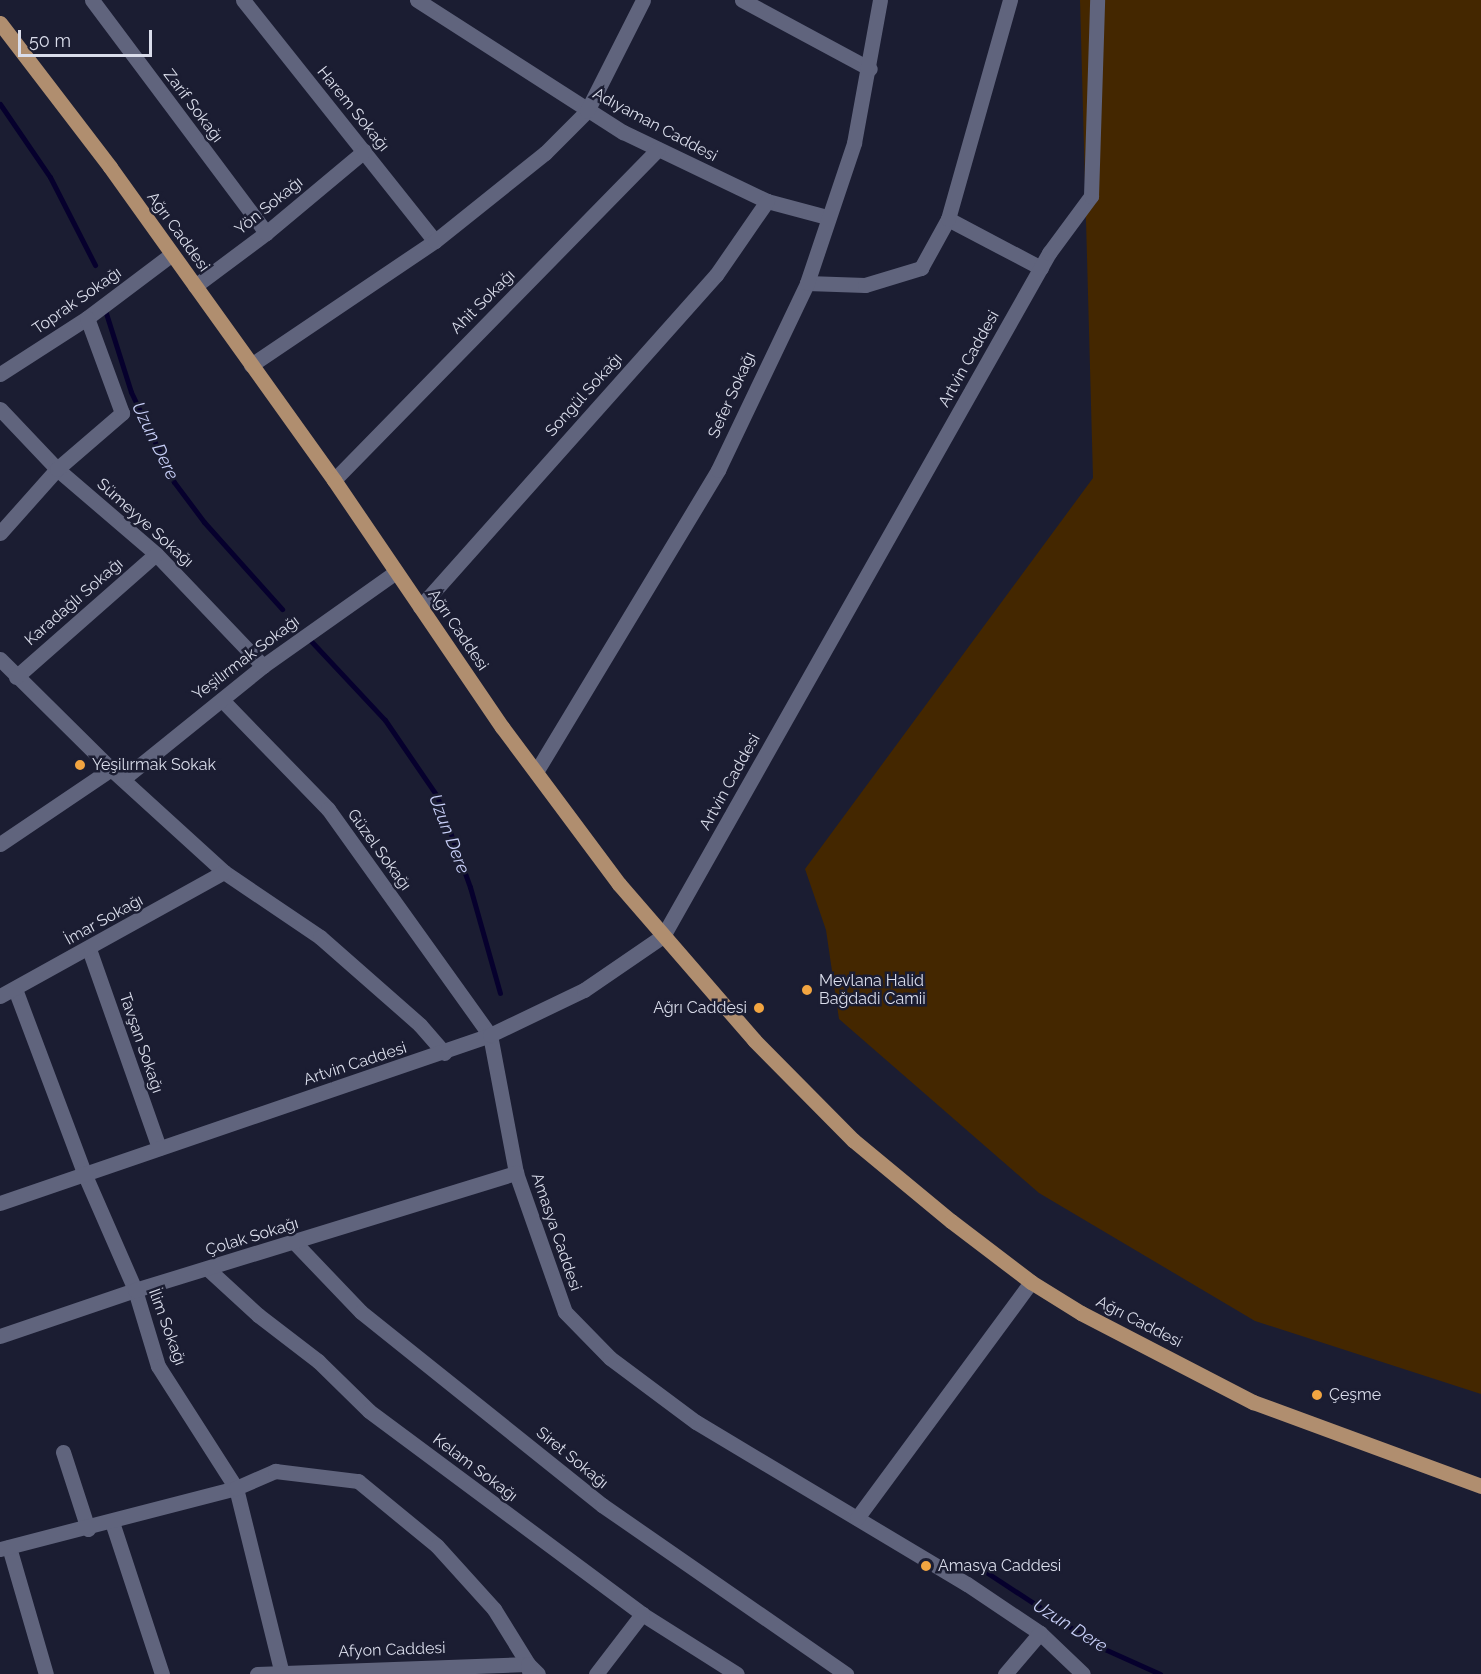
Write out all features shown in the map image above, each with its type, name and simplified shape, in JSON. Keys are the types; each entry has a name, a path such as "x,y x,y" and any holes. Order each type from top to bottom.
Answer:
{"main road":[{"name":"Ağrı Caddesi","path":"0,23 195,286 536,772 663,936 754,1040 853,1140 1031,1281 1081,1313 1253,1402 1481,1486"}],"street":[{"name":"Zarif Sokağı","path":"92,0 266,233"},
{"name":"Harem Sokağı","path":"243,0 435,241"},
{"name":"Adıyaman Caddesi","path":"417,0 586,111 658,149 767,201 827,217"},
{"path":"251,365 435,241 545,153 586,111 643,0"},
{"path":"742,0 870,69"},
{"name":"Sefer Sokağı","path":"536,772 718,470 807,283 827,217 854,143 870,69 880,0"},
{"path":"807,283 865,285 921,268 948,219 1010,0"},
{"name":"Artvin Caddesi","path":"0,1203 444,1053 490,1035 584,990 663,936 1041,268 1091,196 1097,0"},
{"name":"Ahit Sokağı","path":"333,480 658,149"},
{"name":"Yön Sokağı","path":"195,286 266,233 364,151"},
{"name":"Songül Sokağı","path":"420,607 716,275 767,201"},
{"path":"948,219 1041,268"},
{"name":"Toprak Sokağı","path":"0,374 87,318 172,254"},
{"path":"0,533 57,469 122,413 87,318"},
{"name":"Sümeyye Sokağı","path":"0,409 57,469 156,554 263,666"},
{"name":"Karadağlı Sokağı","path":"16,677 156,554"},
{"name":"Yeşilırmak Sokağı","path":"123,779 263,666 396,572"},
{"path":"0,659 111,769 224,872 320,937 420,1025 444,1053"},
{"name":"Güzel Sokağı","path":"222,700 328,809 490,1035"},
{"path":"0,844 111,769"},
{"name":"İmar Sokağı","path":"0,996 90,950 224,872"},
{"name":"Tavşan Sokağı","path":"90,950 159,1148"},
{"name":"İlim Sokağı","path":"15,989 84,1173 135,1290 158,1366 236,1488 281,1672"},
{"name":"Amasya Caddesi","path":"490,1035 516,1173 565,1312 610,1358 696,1422 857,1518 1040,1633 1083,1674"},
{"name":"Çolak Sokağı","path":"0,1336 135,1290 209,1270 516,1173"},
{"name":"Siret Sokağı","path":"295,1243 362,1312 602,1505 846,1674"},
{"name":"Kelam Sokağı","path":"209,1270 258,1315 318,1361 369,1411 642,1614 737,1674"},
{"path":"857,1518 1031,1281"},
{"path":"63,1452 88,1528"},
{"path":"46,1674 4,1548 112,1522 236,1488 275,1471 358,1482 437,1546 494,1609 532,1671"},
{"path":"112,1522 162,1674"},
{"path":"596,1674 642,1614"},
{"path":"1005,1674 1040,1633"},
{"name":"Afyon Caddesi","path":"257,1674 532,1671"}],"shaded area":[{"path":"1080,0 1481,0 1481,1394 1255,1321 1039,1193 839,1019 826,930 805,869 1093,478"}],"waterway":[{"name":"Uzun Dere","path":"0,104 50,177 95,265"},
{"name":"Uzun Dere","path":"105,310 131,392 174,482 204,522 282,609"},
{"name":"Uzun Dere","path":"311,641 385,720 437,796 470,887 500,993"},
{"name":"Uzun Dere","path":"983,1570 1100,1647 1160,1674"}],"place":[{"name":"Yeşilırmak Sokak","path":"80,765"},
{"name":"Mevlana Halid Bağdadi Camii","path":"807,990"},
{"name":"Ağrı Caddesi","path":"759,1008"},
{"name":"Çeşme","path":"1317,1395"},
{"name":"Amasya Caddesi","path":"926,1566"}]}
